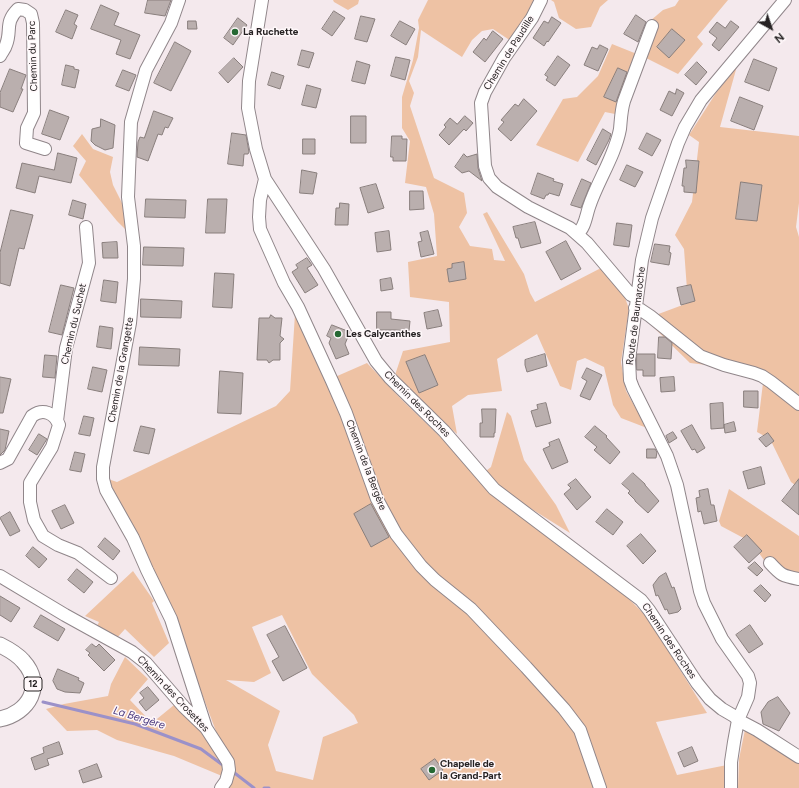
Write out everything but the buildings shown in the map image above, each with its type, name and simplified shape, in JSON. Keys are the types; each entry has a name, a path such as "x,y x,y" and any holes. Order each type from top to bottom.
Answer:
{"main road":[{"name":"12","path":"0,645 16,654 24,661 30,670 33,685 32,696 23,708 10,717 0,719"}],"street":[{"name":"Chemin de la Grangette","path":"179,0 171,23 146,70 131,122 128,197 134,246 134,278 130,322 102,479 106,490 134,538 147,570 171,619 206,728"},
{"name":"Chemin des Roches","path":"262,0 249,81 248,108 256,149 265,179 324,268 376,361 390,378 444,430 494,489 641,600 705,693 722,709 799,757"},
{"name":"Chemin de Paudille","path":"541,0 532,18 504,58 485,92 481,103 485,166 489,178 497,187 528,207 570,228 586,243 631,295 641,310 700,356 762,376 799,404"},
{"name":"Route de Baumaroche","path":"731,788 731,762 738,720 748,698 750,683 748,676 722,639 702,597 676,485 667,456 630,380 629,360 646,241 669,165 685,127 701,100 785,0"},
{"name":"Chemin du Parc","path":"0,56 7,44 8,23 18,9 25,10 31,14 33,23 34,54 34,114 28,128 26,143 45,149"},
{"path":"577,234 582,230 596,188 615,146 620,128 620,112 652,26"},
{"name":"Chemin de la Bergère","path":"265,179 260,200 260,228 284,283 298,307 332,381 346,413 377,499 396,534 421,566 435,580 471,609 564,709 580,730 600,788"},
{"name":"Chemin du Suchet","path":"86,227 89,262 66,348 58,421 59,425 52,447 30,483 30,502 34,520 43,536 58,545 78,553 111,578"},
{"path":"0,463 8,459 30,420 35,414 47,412 58,421"},
{"path":"770,562 780,574 799,578"},
{"name":"Chemin des Crosettes","path":"0,576 140,657 154,671 193,717 206,728 228,762 229,770 226,781 221,788"}],"shaded area":[{"path":"333,0 359,0 358,4 348,10"},
{"path":"428,0 535,0 511,41 493,29 482,31 472,40 462,57 421,30 418,57 409,81 414,93 410,106 434,178 464,193 467,213 459,227 470,246 492,249 494,260 505,261 483,214 487,212 524,274 530,293 535,302 601,268 623,292 629,309 621,362 626,391 647,428 621,418 613,405 604,367 585,358 577,361 571,390 560,386 537,334 497,359 502,391 468,395 452,406 457,434 394,378 403,351 450,342 449,302 410,297 408,262 437,256 434,214 426,187 405,183 410,141 402,128 402,97 413,60 419,28 418,20"},
{"path":"551,0 608,0 600,7 591,27 576,29 559,18 554,2"},
{"path":"679,0 728,0 697,37 703,44 678,74 646,58 625,116 605,112 578,162 536,145 563,99 577,97 598,76 612,44 637,54 650,21 663,10 675,6"},
{"path":"737,66 720,127 799,136 799,203 796,227 799,237 799,488 791,482 770,439 757,432 763,383 732,368 690,363 645,319 688,303 684,249 675,235 692,202 699,142 689,135 716,93"},
{"path":"82,134 93,149 113,157 110,172 113,185 123,205 128,232 79,175 86,161 73,146"},
{"path":"295,314 335,377 367,363 401,399 458,454 507,507 616,586 647,617 707,713 656,722 677,775 727,765 736,788 225,788 232,774 174,619 108,479 117,482 276,406 290,391","holes":["282,615 312,674 354,715 358,723 323,737 313,780 276,771 268,745 280,711 226,680 254,682 271,673 252,627"]},
{"path":"507,412 511,416 524,460 556,505 570,533 506,493 486,471 491,467"},
{"path":"729,489 799,536 799,585 779,581 751,542 721,526 719,521"},
{"path":"133,571 154,601 152,603 169,643 154,657 125,629 116,639 96,628 99,622 85,616"},
{"path":"125,657 148,679 130,700 152,723 174,705 203,731 224,763 222,776 174,756 117,740 97,730 67,731 46,709 108,696 111,684"},
{"path":"747,720 799,750 799,788 738,788 739,759"}],"waterway":[{"name":"La Bergère","path":"43,702 135,724 201,749 224,766"},
{"name":"La Bergère","path":"232,771 254,788"},
{"name":"La Bergère","path":"264,788 269,788"}],"place":[{"name":"La Ruchette","path":"235,32"},
{"name":"Les Calycanthes","path":"338,334"},
{"name":"Chapelle de la Grand-Part","path":"432,770"}]}
